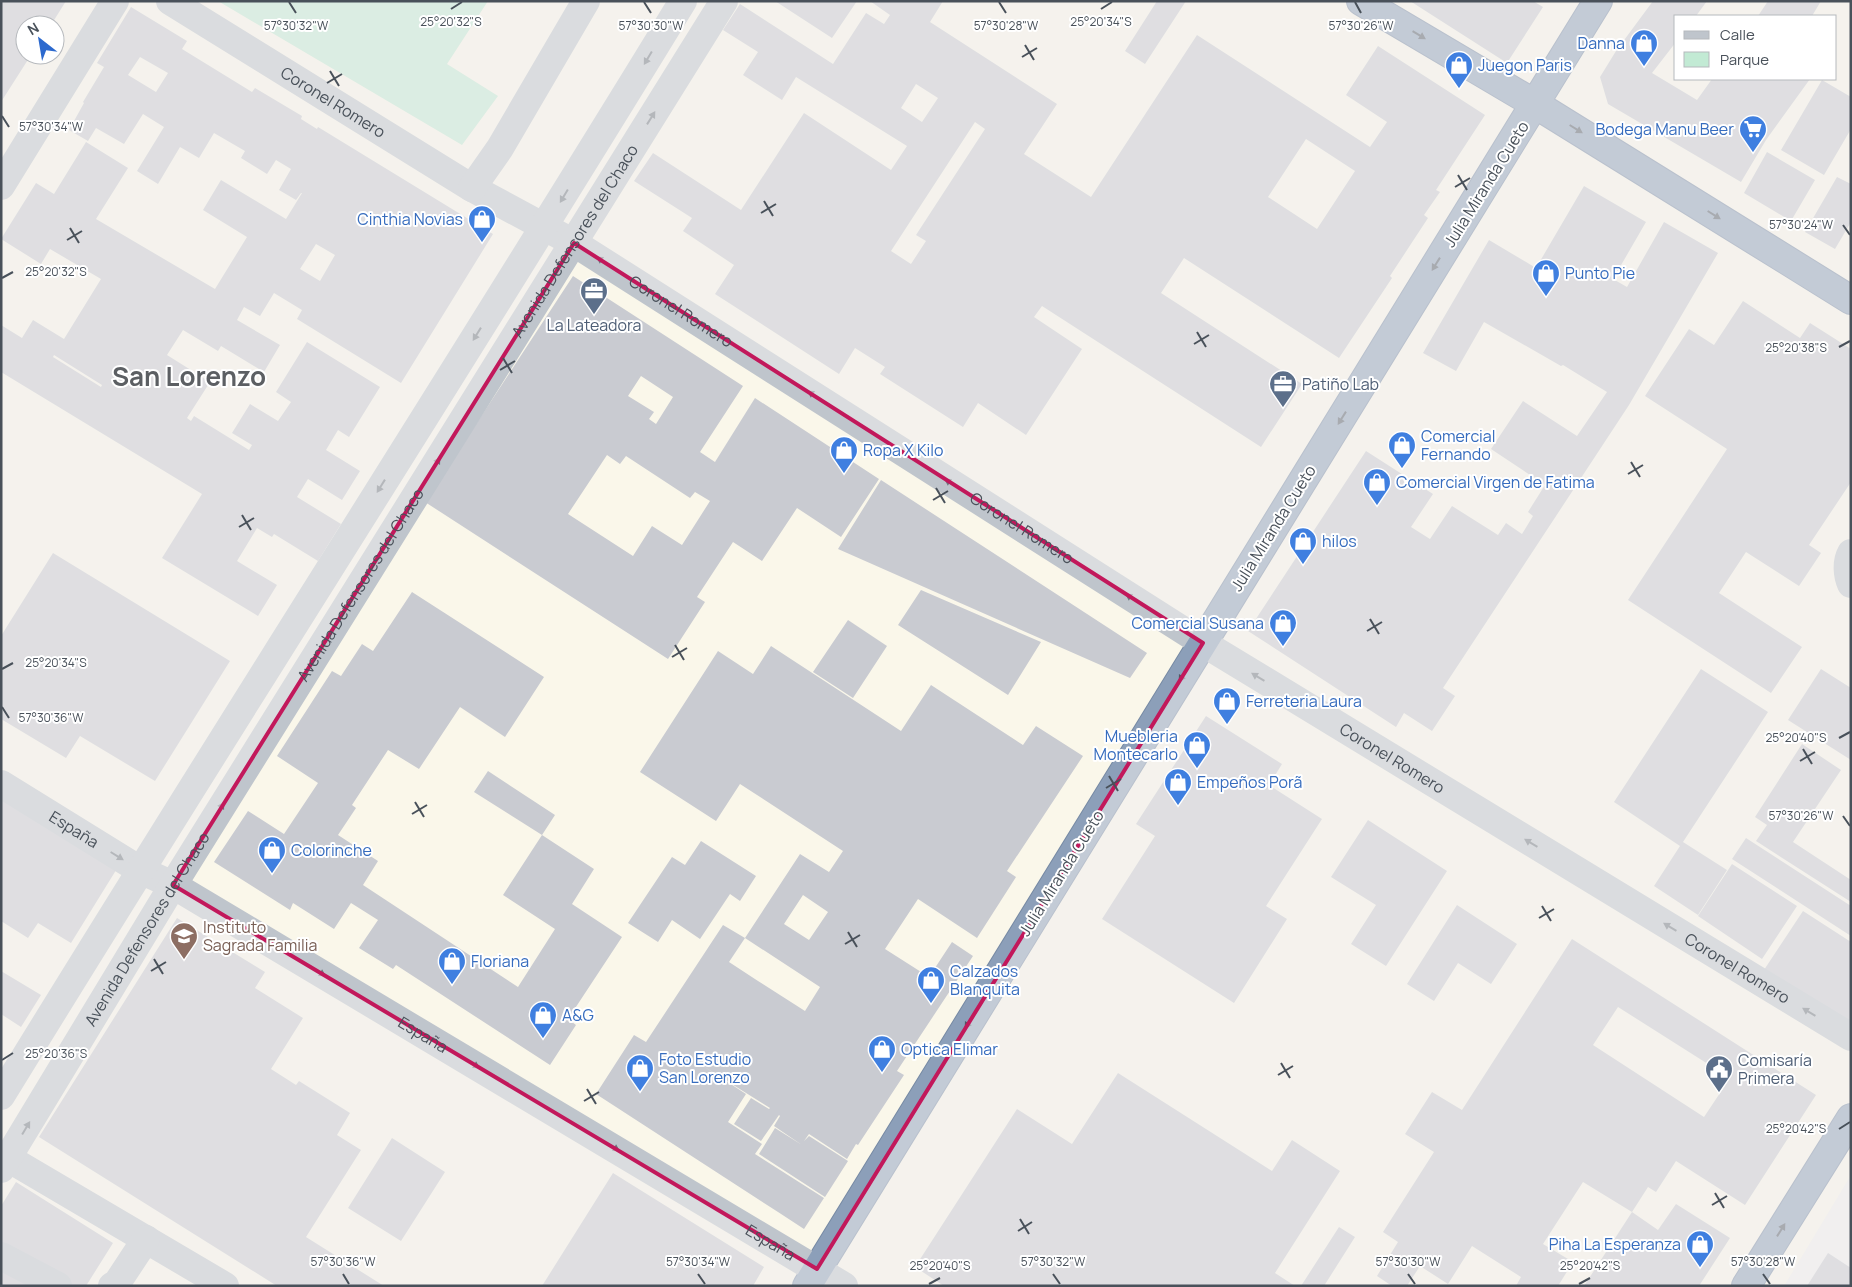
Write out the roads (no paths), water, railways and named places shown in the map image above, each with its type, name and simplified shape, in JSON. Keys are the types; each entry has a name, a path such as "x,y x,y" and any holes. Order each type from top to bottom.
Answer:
{"highway":[{"path":"1362,1 1535,104 1851,300"},
{"name":"Julia Miranda Cueto","path":"812,1278 1598,1"},
{"path":"1746,1286 1851,1118"}],"street":[{"path":"1,186 115,1"},
{"name":"Coronel Romero","path":"170,1 472,188 574,243 1203,643 1851,1037"},
{"path":"472,188 500,148 586,1"},
{"name":"Avenida Defensores del Chaco","path":"1,1096 140,870 544,228 683,1"},
{"name":"Avenida Defensores del Chaco","path":"3,1161 724,1"},
{"path":"1851,553 1847,576 1851,584"},
{"name":"España","path":"1,784 140,870 173,885 812,1278 844,1286"},
{"path":"3,1161 146,1239 225,1286"},
{"path":"112,1286 146,1239"},
{"path":"1,1256 58,1286"}],"place":[{"name":"Danna","path":"1644,67"},
{"name":"Juegon Paris","path":"1459,89"},
{"name":"Bodega Manu Beer","path":"1753,153"},
{"name":"Cinthia Novias","path":"482,243"},
{"name":"Punto Pie","path":"1546,297"},
{"name":"La Lateadora","path":"594,315"},
{"name":"Patiño Lab","path":"1283,408"},
{"name":"Comercial Fernando","path":"1402,469"},
{"name":"Ropa X Kilo","path":"844,474"},
{"name":"Comercial Virgen de Fatima","path":"1377,506"},
{"name":"hilos","path":"1303,565"},
{"name":"Comercial Susana","path":"1283,647"},
{"name":"Ferreteria Laura","path":"1227,725"},
{"name":"Muebleria Montecarlo","path":"1197,769"},
{"name":"Empeños Porã","path":"1178,806"},
{"name":"Colorinche","path":"272,874"},
{"name":"Instituto Sagrada Familia","path":"184,960"},
{"name":"Floriana","path":"452,985"},
{"name":"Calzados Blanquita","path":"931,1004"},
{"name":"A&G","path":"543,1039"},
{"name":"Optica Elimar","path":"882,1073"},
{"name":"Foto Estudio San Lorenzo","path":"640,1092"},
{"name":"Comisaría Primera","path":"1719,1093"},
{"name":"Piha La Esperanza","path":"1700,1268"}],"district":[{"name":"San Lorenzo","path":"189,377"}]}
